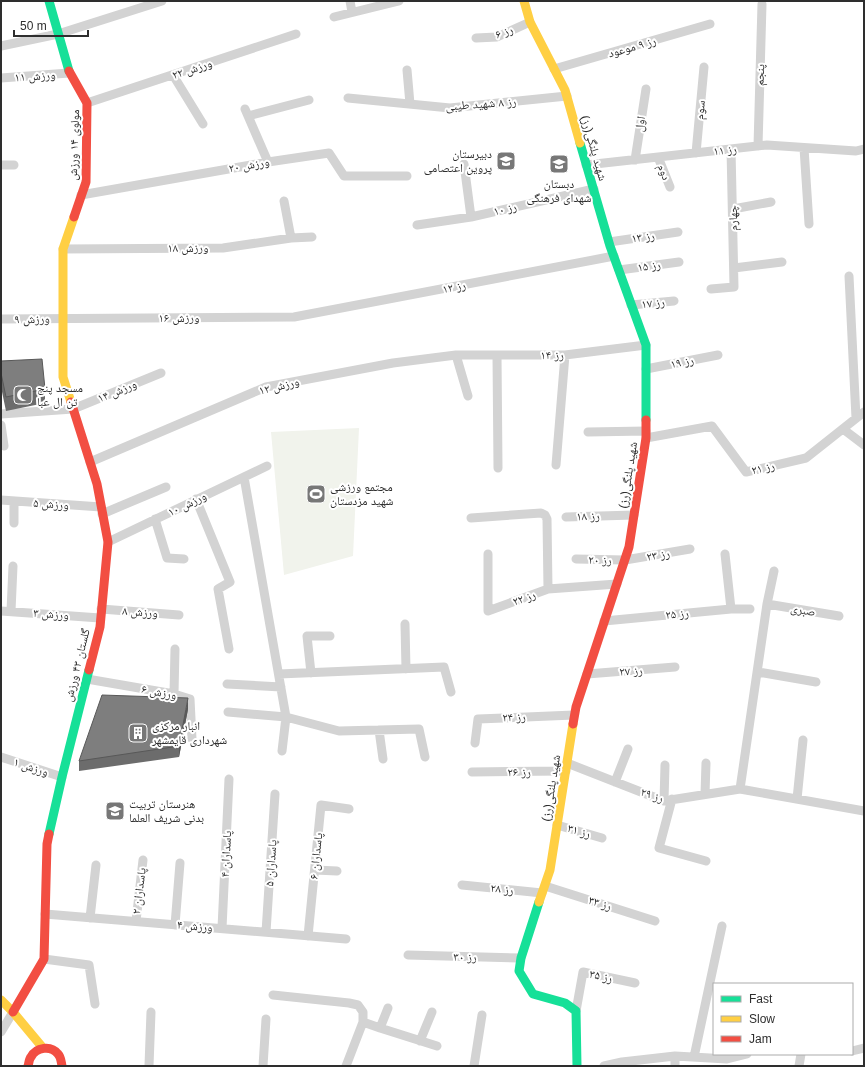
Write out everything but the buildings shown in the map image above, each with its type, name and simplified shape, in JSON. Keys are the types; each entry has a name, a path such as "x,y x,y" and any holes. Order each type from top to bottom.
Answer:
{"street":[{"name":"مولوی ۱۴ ورزش","path":"49,1 69,74 87,104 86,182 63,249 63,318"},
{"path":"1,46 58,34 162,1"},
{"path":"350,1 352,12"},
{"path":"334,17 399,1"},
{"name":"شهید پلنگی(رز)","path":"521,958 550,870 576,707 629,547 646,434 646,345 608,242 565,90 530,22 524,1"},
{"name":"پنجم","path":"758,146 762,4"},
{"name":"رز ۶","path":"476,38 497,37 530,22"},
{"name":"رز ۹ موعود","path":"554,69 710,24"},
{"name":"ورزش ۲۲","path":"87,104 296,34"},
{"name":"سوم","path":"696,153 704,67"},
{"path":"407,70 410,104"},
{"name":"ورزش ۱۱","path":"1,78 69,74"},
{"path":"173,75 203,124"},
{"name":"اول","path":"635,160 646,89"},
{"name":"رز ۸ شهید طیبی","path":"348,98 450,108 567,96"},
{"path":"268,162 246,113 309,100"},
{"name":"رز ۱۱","path":"586,165 767,145 856,151 864,149"},
{"path":"804,148 809,224"},
{"name":"چهارم","path":"711,290 734,287 731,149"},
{"name":"ورزش ۲۰","path":"81,195 329,152 344,176 407,176"},
{"name":"دوم","path":"658,157 670,187"},
{"path":"464,164 471,217"},
{"path":"1,165 14,166"},
{"name":"رز ۱۰","path":"417,225 471,217 594,189"},
{"path":"284,201 291,238"},
{"path":"733,209 771,202"},
{"name":"رز ۱۳","path":"608,242 678,232"},
{"name":"ورزش ۱۸","path":"63,249 223,248 291,238 312,237"},
{"name":"رز ۱۲","path":"294,317 614,256"},
{"name":"رز ۱۵","path":"619,270 679,262"},
{"path":"734,268 782,262"},
{"path":"849,276 856,418"},
{"name":"رز ۱۷","path":"632,305 674,301"},
{"name":"ورزش ۱۶","path":"63,318 294,317"},
{"name":"ورزش ۹","path":"1,319 63,318"},
{"name":"گلستان ۴۳ ورزش","path":"13,1012 44,959 47,844 62,777 100,627 108,542 97,484 63,377 63,318"},
{"name":"رز ۱۴","path":"456,355 565,356 646,345"},
{"path":"456,355 468,396"},
{"name":"ورزش ۱۲","path":"90,462 266,387 393,363 456,355"},
{"name":"رز ۱۹","path":"646,369 718,355"},
{"path":"496,356 498,468"},
{"path":"556,465 565,356"},
{"name":"ورزش ۱۴","path":"1,414 73,409 161,373"},
{"name":"رز ۲۱","path":"646,434 712,426 746,472 806,458 864,412"},
{"path":"1,425 4,446"},
{"path":"843,429 864,444"},
{"path":"588,432 646,434"},
{"name":"ورزش ۱۰","path":"108,542 267,466"},
{"path":"244,476 286,718 282,751"},
{"path":"102,510 166,487"},
{"name":"ورزش ۵","path":"1,500 102,510"},
{"path":"196,500 230,582 218,589 229,649"},
{"path":"14,501 14,522"},
{"path":"471,518 541,513 545,515 547,519 548,589"},
{"name":"رز ۱۸","path":"566,517 634,515"},
{"path":"155,519 167,558 184,559"},
{"name":"رز ۲۳","path":"625,560 690,549"},
{"name":"رز ۲۲","path":"488,554 488,611 548,589 617,584"},
{"path":"724,554 731,609"},
{"name":"رز ۲۰","path":"576,559 625,560"},
{"path":"11,611 13,566"},
{"path":"740,789 774,571"},
{"name":"صبری","path":"768,604 839,616"},
{"name":"رز ۲۵","path":"604,621 731,609 750,609"},
{"name":"ورزش ۳","path":"1,610 101,614"},
{"name":"ورزش ۸","path":"101,614 179,615"},
{"path":"405,624 406,669"},
{"path":"310,673 307,636 330,636"},
{"path":"174,694 175,649"},
{"path":"279,674 444,667 451,692"},
{"name":"رز ۲۷","path":"586,674 675,667"},
{"path":"758,672 816,682"},
{"name":"ورزش ۶","path":"86,679 190,698 192,739"},
{"path":"227,684 281,687"},
{"path":"228,712 286,718 339,731 419,729 425,757"},
{"name":"رز ۲۴","path":"475,743 478,719 574,715"},
{"path":"379,730 383,759"},
{"path":"797,799 803,740"},
{"path":"615,782 628,749"},
{"name":"ورزش ۱","path":"1,757 62,777"},
{"path":"705,794 706,763"},
{"path":"665,765 668,800 659,848 706,861"},
{"name":"رز ۲۹","path":"566,767 668,800 740,789 864,811"},
{"name":"رز ۲۶","path":"472,772 566,767"},
{"name":"پاسداران ۴","path":"222,928 229,780"},
{"name":"پاسداران ۵","path":"266,932 275,794"},
{"name":"پاسداران ۶","path":"308,936 321,805 349,809"},
{"name":"رز ۳۱","path":"557,825 602,838"},
{"name":"پاسداران ۲","path":"136,921 143,860"},
{"path":"175,925 180,863"},
{"path":"90,918 96,865"},
{"path":"315,870 337,871"},
{"name":"رز ۲۸","path":"462,885 543,890"},
{"name":"رز ۳۳","path":"543,890 655,921"},
{"name":"ورزش ۴","path":"45,914 346,939"},
{"path":"694,1057 722,926"},
{"name":"رز ۳۰","path":"408,955 521,958"},
{"path":"521,958 519,971 533,994 565,1003 576,1011 578,1066"},
{"path":"44,959 89,965 95,1004"},
{"name":"رز ۳۵","path":"576,1011 583,972 635,983"},
{"path":"273,995 358,1005 363,1012 363,1022 346,1066"},
{"path":"1,1000 43,1048"},
{"path":"380,1028 388,1008"},
{"path":"1,1032 13,1012"},
{"path":"149,1066 151,1012"},
{"path":"420,1041 432,1012"},
{"path":"474,1066 482,1015"},
{"path":"263,1066 266,1020"},
{"path":"363,1022 437,1046"},
{"path":"28,1066 28,1062 33,1052 43,1048 48,1048 58,1053 61,1057 62,1066"},
{"path":"853,1051 864,1048"},
{"path":"604,1066 622,1062 674,1056 694,1057 727,1062 744,1055"},
{"path":"799,1066 801,1055"},
{"path":"674,1056 675,1066"}],"shaded area":[{"name":"مجتمع ورزشی شهید مزدستان","path":"359,428 353,556 284,575 271,432"}],"traffic: fast":[{"path":"49,1 69,71"},
{"path":"580,143 610,246 646,345 646,420"},
{"path":"49,834 89,670"},
{"path":"539,902 521,958 519,971 533,994 565,1003 576,1011 577,1066"}],"traffic: slow":[{"path":"524,1 530,22 565,90 580,143"},
{"path":"71,402 63,377 63,249 74,217"},
{"path":"539,902 550,870 573,724"},
{"path":"1,1000 43,1048"}],"traffic: jam":[{"path":"69,71 87,103 86,182 74,217"},
{"path":"71,402 97,484 108,542 100,627 89,670"},
{"path":"573,724 576,707 629,547 646,438 646,420"},
{"path":"13,1012 44,959 47,844 49,834"},
{"path":"28,1066 33,1054 44,1048 55,1051 61,1059 62,1066"}],"place":[{"name":"دبیرستان پروین اعتصامی","path":"506,161"},
{"name":"دبستان شهدای فرهنگی","path":"559,164"},
{"name":"مسجد پنج تن ال عبا","path":"23,395"},
{"name":"مجتمع ورزشی شهید مزدستان","path":"316,494"},
{"name":"انبار مرکزی شهرداری قایمشهر","path":"138,733"},
{"name":"هنرستان تربیت بدنی شریف العلما","path":"115,811"}]}
